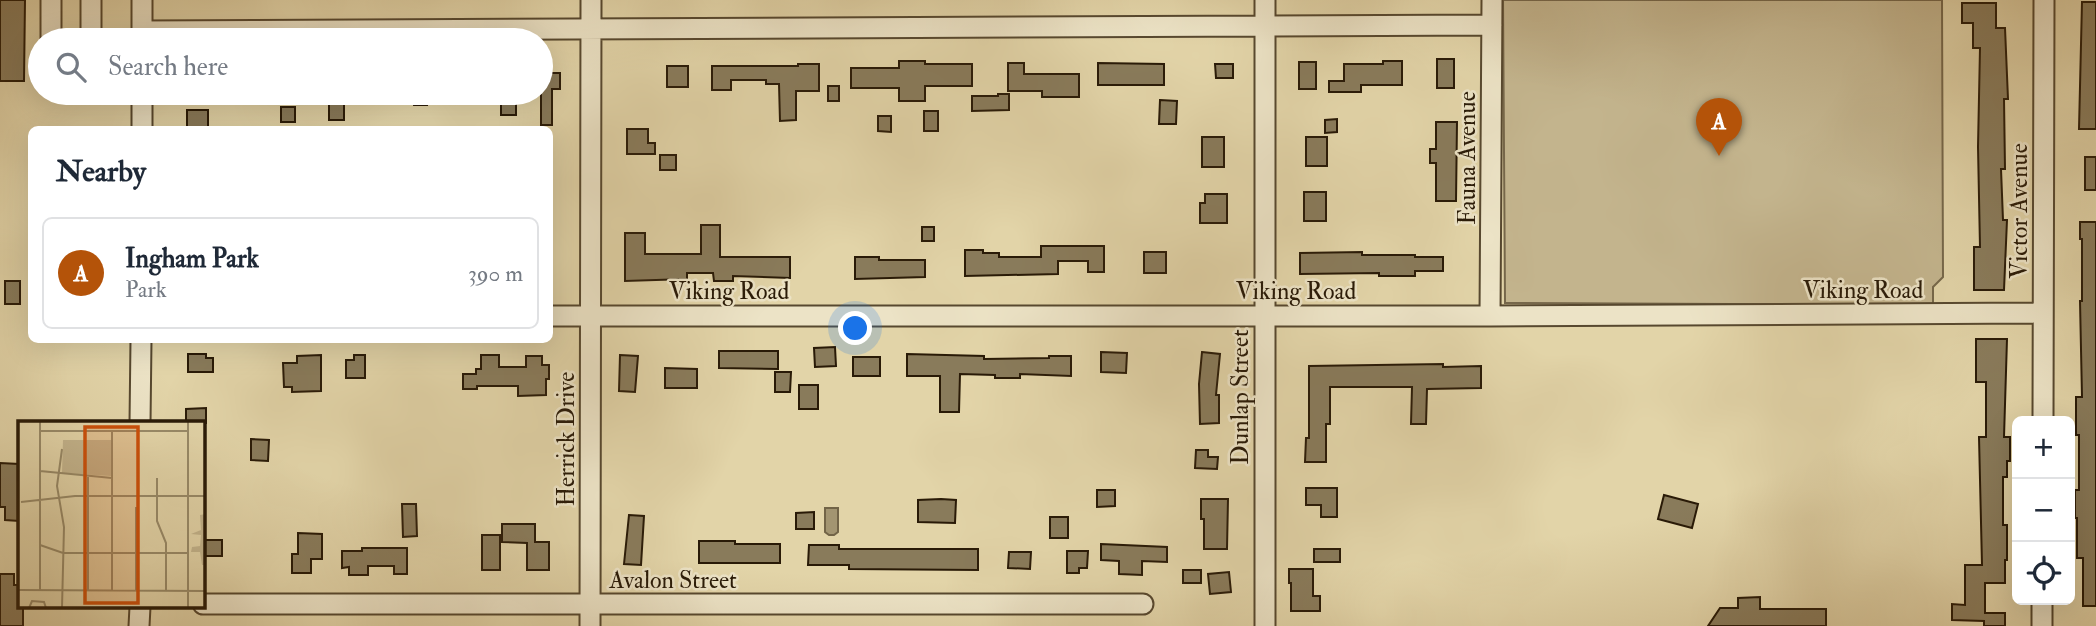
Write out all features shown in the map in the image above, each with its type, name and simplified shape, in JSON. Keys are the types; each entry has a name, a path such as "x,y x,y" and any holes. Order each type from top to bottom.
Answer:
{"street":[{"path":"51,0 51,28"},
{"path":"91,0 91,28"},
{"path":"142,0 142,28"},
{"name":"Herrick Drive","path":"590,626 591,0"},
{"name":"Dunlap Street","path":"1265,0 1265,626"},
{"name":"Fauna Avenue","path":"1490,316 1492,0"},
{"name":"Victor Avenue","path":"2043,416 2044,0"},
{"path":"553,30 1492,26"},
{"path":"142,105 142,126"},
{"name":"Viking Road","path":"553,316 2043,313"},
{"path":"141,343 141,421"},
{"name":"Avalon Street","path":"205,604 1143,604"},
{"path":"2042,605 2042,626"},
{"path":"139,608 139,626"}],"shaded area":[{"path":"1503,0 1942,0 1943,277 1933,287 1933,305 1505,303"},
{"path":"825,508 838,508 838,532 834,535 825,532"}],"building":[{"path":"0,0 25,0 24,81 0,81"},
{"path":"2082,2 2096,2 2096,129 2079,129"},
{"path":"1962,3 1996,3 1996,28 2005,28 2008,99 2004,99 2005,169 2001,169 2003,220 2007,220 2004,290 1974,290 1974,247 1980,247 1980,48 1973,48 1973,23 1962,23"},
{"path":"1437,59 1454,59 1454,88 1437,88"},
{"path":"899,61 972,64 972,86 925,86 925,101 899,101 899,88 851,88 851,68 899,68"},
{"path":"1383,61 1402,61 1402,85 1361,85 1361,92 1329,92 1329,81 1344,81 1344,64 1383,64"},
{"path":"1299,62 1316,62 1316,89 1299,89"},
{"path":"1008,63 1024,63 1024,74 1079,74 1079,97 1042,97 1042,91 1008,91"},
{"path":"1098,63 1164,64 1164,85 1098,85"},
{"path":"819,64 819,91 796,91 796,120 780,121 779,84 766,84 766,80 731,80 731,90 712,90 712,66"},
{"path":"1215,64 1233,64 1233,78 1216,78"},
{"path":"667,66 688,66 688,87 667,87"},
{"path":"553,73 560,73 560,89 553,89"},
{"path":"828,86 839,86 839,101 828,101"},
{"path":"1009,94 1009,110 972,111 972,96"},
{"path":"1160,100 1177,101 1176,124 1159,124"},
{"path":"329,105 344,105 344,120 329,120"},
{"path":"501,105 516,105 516,115 501,115"},
{"path":"541,105 552,105 552,125 541,125"},
{"path":"281,107 295,107 295,122 281,122"},
{"path":"187,110 208,110 208,126 187,126"},
{"path":"924,111 938,111 938,131 924,131"},
{"path":"878,116 891,116 891,132 878,131"},
{"path":"1337,119 1337,132 1325,133 1325,120"},
{"path":"1436,122 1457,122 1456,201 1436,201 1436,163 1430,163 1430,149 1436,149"},
{"path":"627,129 648,129 648,143 655,143 655,154 627,154"},
{"path":"1202,137 1224,137 1224,167 1202,167"},
{"path":"1306,137 1327,137 1327,166 1306,166"},
{"path":"660,155 676,155 676,170 660,170"},
{"path":"2085,157 2096,157 2096,190 2085,190"},
{"path":"1304,192 1326,192 1326,221 1304,221"},
{"path":"1205,194 1227,194 1227,223 1200,223 1200,203 1205,203"},
{"path":"2080,222 2096,222 2096,606 2083,606 2083,558 2077,558 2075,518 2075,490 2079,490 2076,397 2082,397"},
{"path":"701,225 720,225 720,257 790,257 790,278 733,276 733,281 714,281 713,273 687,273 687,279 625,281 625,233 645,233 645,254 701,254"},
{"path":"922,227 934,227 934,241 922,241"},
{"path":"1041,246 1104,246 1104,272 1088,272 1088,261 1058,261 1058,274 965,276 965,250 999,253 999,257 1041,257"},
{"path":"1144,252 1166,252 1166,273 1144,273"},
{"path":"1362,252 1362,255 1443,257 1443,271 1415,271 1415,276 1379,276 1379,273 1300,274 1300,253"},
{"path":"855,257 925,260 925,277 855,279"},
{"path":"5,281 20,281 20,304 5,304"},
{"path":"1976,339 2007,339 2004,437 2010,437 2010,461 2007,461 2007,477 2003,477 2003,525 2007,525 2005,583 1985,583 1985,613 2005,613 2005,626 1984,626 1984,621 1952,620 1952,604 1965,605 1965,565 1982,565 1979,437 1986,437 1986,382 1976,382"},
{"path":"835,347 836,366 815,367 814,348"},
{"path":"719,351 778,351 778,369 719,368"},
{"path":"1101,352 1127,353 1126,373 1101,372"},
{"path":"1202,352 1220,354 1216,395 1219,395 1219,423 1200,424 1199,384"},
{"path":"188,354 206,354 206,358 213,358 213,372 188,372"},
{"path":"907,354 984,356 984,359 1071,356 1071,376 1020,374 1020,378 995,378 995,375 960,374 959,412 940,412 940,376 907,376"},
{"path":"321,355 321,391 292,392 292,387 284,387 283,363 297,363 297,356"},
{"path":"354,355 365,355 365,378 346,378 346,360 354,360"},
{"path":"481,355 499,355 499,367 526,367 526,356 542,356 542,365 549,365 546,395 518,396 518,386 477,386 477,389 463,389 463,374 476,374 476,369 481,369"},
{"path":"620,355 638,356 635,392 619,391"},
{"path":"853,357 880,357 880,376 853,376"},
{"path":"1443,364 1443,367 1481,366 1481,388 1427,389 1426,424 1411,424 1412,387 1330,387 1326,462 1305,462 1306,438 1309,438 1309,366"},
{"path":"665,368 697,369 697,388 665,388"},
{"path":"775,372 791,372 790,392 775,392"},
{"path":"799,385 818,385 818,409 799,409"},
{"path":"206,408 206,423 186,421 186,409"},
{"path":"251,439 269,440 268,461 251,460"},
{"path":"1196,450 1208,450 1208,457 1218,457 1217,469 1195,468"},
{"path":"0,463 18,464 18,521 5,520 5,507 0,507"},
{"path":"1306,488 1337,488 1337,517 1321,517 1321,505 1306,505"},
{"path":"1097,490 1115,490 1115,506 1097,507"},
{"path":"1664,495 1698,504 1692,528 1658,519"},
{"path":"1201,499 1228,499 1227,549 1204,549"},
{"path":"918,500 956,500 955,523 918,522"},
{"path":"402,504 416,504 417,536 403,537"},
{"path":"814,512 814,529 796,529 796,513"},
{"path":"629,515 644,516 641,565 624,564"},
{"path":"1050,517 1068,517 1068,538 1050,538"},
{"path":"502,524 535,524 535,542 549,542 549,570 527,570 527,543 502,542"},
{"path":"298,533 322,534 322,559 311,559 311,573 292,573 292,554 298,554"},
{"path":"482,535 500,535 500,570 482,570"},
{"path":"205,540 222,540 222,556 205,556"},
{"path":"699,541 780,544 780,563 699,563"},
{"path":"1101,544 1167,547 1167,562 1142,561 1142,575 1119,574 1119,561 1101,560"},
{"path":"809,545 839,545 839,549 978,549 978,570 849,569 849,565 808,565"},
{"path":"362,548 407,548 407,574 394,574 394,566 368,566 368,575 349,575 349,567 342,568 342,551 362,551"},
{"path":"1314,549 1340,549 1340,562 1314,562"},
{"path":"1067,551 1088,551 1087,568 1079,568 1079,573 1067,573"},
{"path":"1009,552 1031,552 1030,569 1008,568"},
{"path":"1289,569 1313,569 1313,596 1320,596 1320,611 1291,611"},
{"path":"1183,570 1201,570 1201,583 1183,583"},
{"path":"1229,572 1231,592 1210,594 1208,574"},
{"path":"0,574 14,574 14,585 18,585 18,608 23,608 23,626 0,626"},
{"path":"1760,597 1760,609 1826,609 1826,626 1708,626 1720,608 1738,608 1738,598"}],"place":[{"name":"Ingham Park","path":"1719,156"}]}
